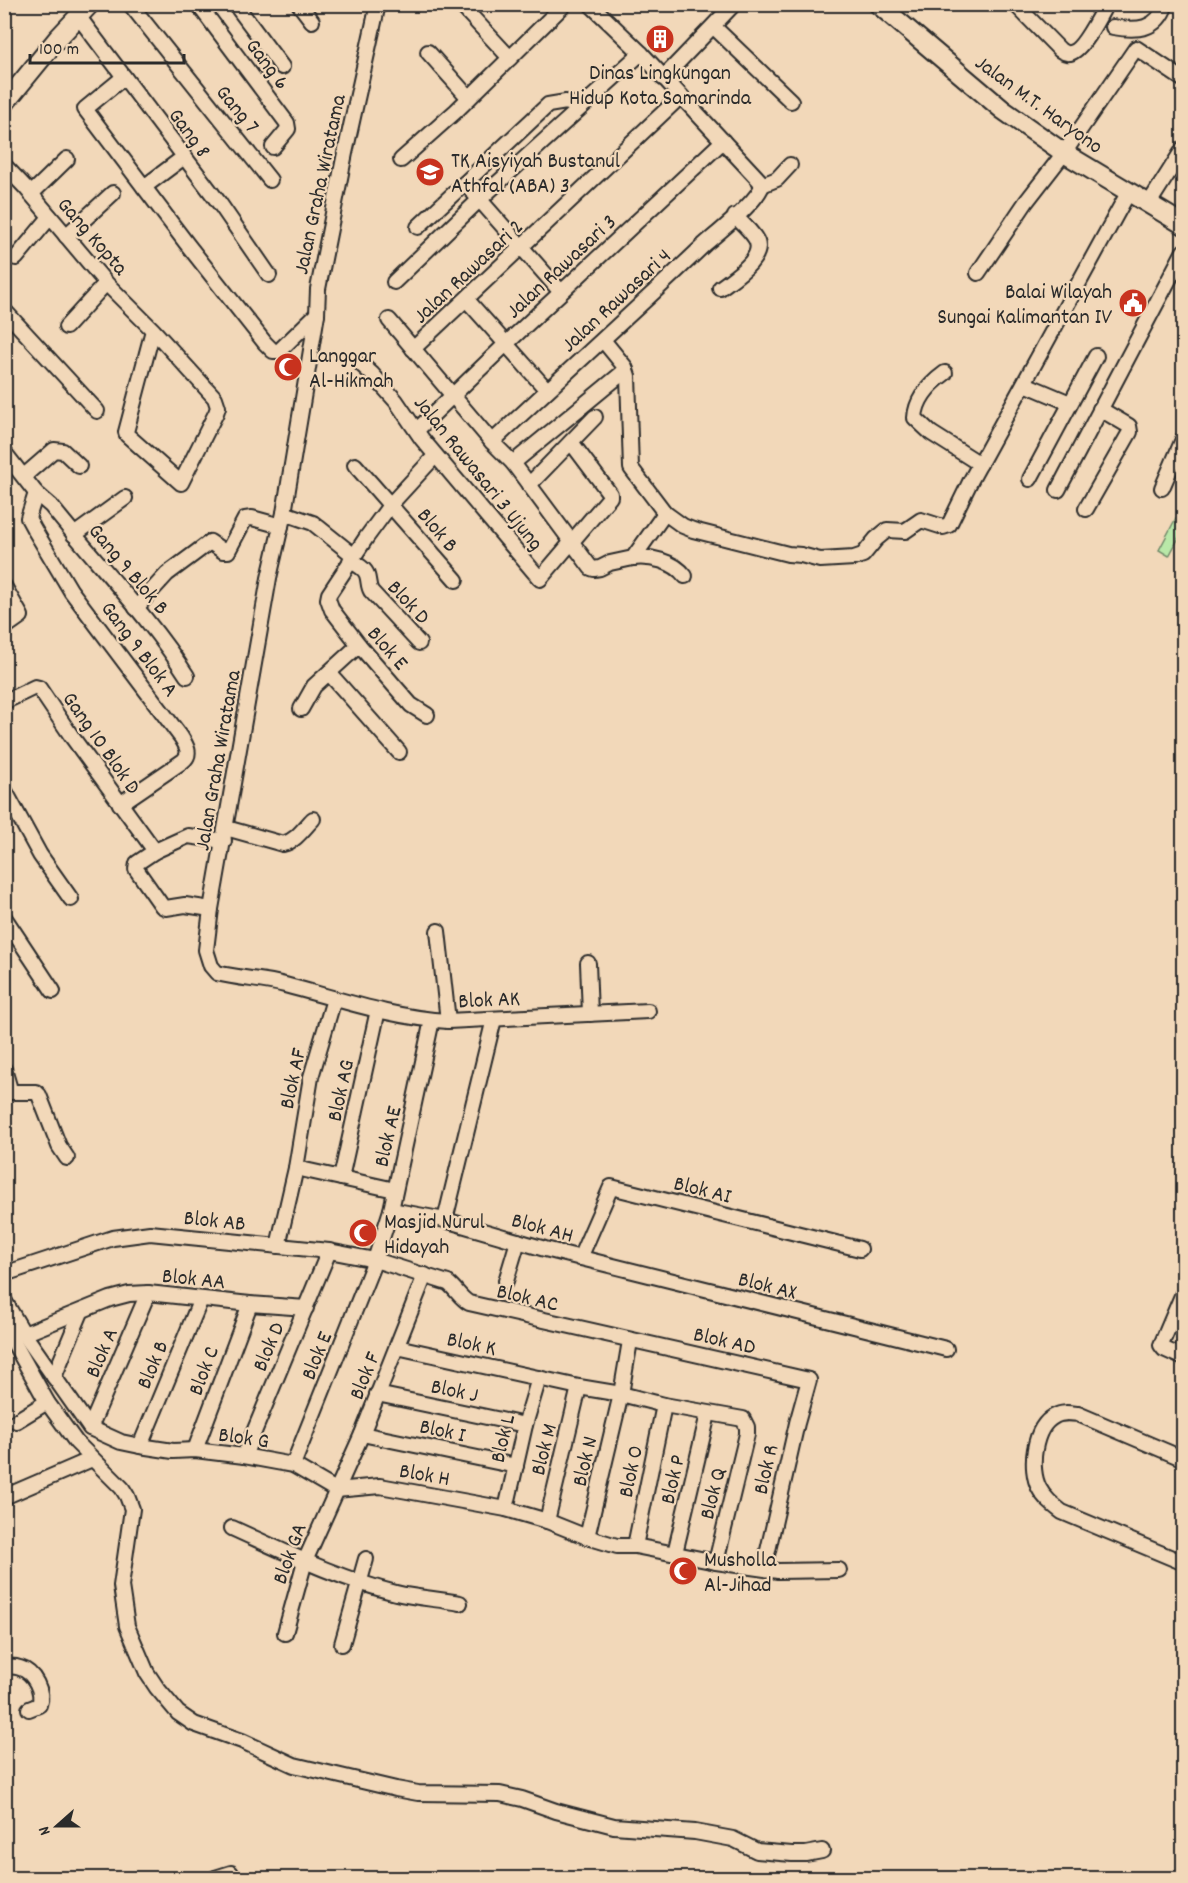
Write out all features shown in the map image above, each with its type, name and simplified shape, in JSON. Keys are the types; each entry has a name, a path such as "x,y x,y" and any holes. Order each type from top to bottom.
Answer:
{"main road":[{"name":"Jalan M.T. Haryono","path":"878,4 1003,110 1064,153 1184,225"},
{"path":"4,104 80,10"}],"street":[{"name":"Gang 7","path":"130,4 270,180"},
{"name":"Gang 6","path":"198,4 283,116 288,129 273,147"},
{"path":"235,4 282,67"},
{"path":"299,4 312,21"},
{"name":"Jalan Graha Wiratama","path":"206,950 211,909 317,314 318,289 378,4"},
{"path":"460,4 510,58"},
{"path":"400,160 469,98 565,4"},
{"path":"590,4 641,53 762,185"},
{"path":"663,78 734,4"},
{"path":"1015,4 1060,50 1066,53 1072,52 1084,40 1106,4"},
{"path":"1113,27 1136,30 1141,28 1157,21 1166,4"},
{"name":"Gang 8","path":"80,10 124,77 229,217 269,275"},
{"path":"1098,20 1113,27 1136,48 1184,80"},
{"path":"714,27 791,101"},
{"path":"978,273 1136,48"},
{"path":"428,52 469,98"},
{"path":"394,282 479,200 641,53"},
{"path":"124,77 85,109 186,244 273,351 279,351 317,314"},
{"name":"Jalan Rawasari 2","path":"413,349 681,96"},
{"path":"418,227 548,105 566,102 581,107"},
{"name":"Jalan Rawasari 3","path":"417,430 723,141"},
{"path":"1148,205 1184,148"},
{"path":"144,187 184,157"},
{"path":"31,194 68,159"},
{"name":"Gang Kopta","path":"4,165 106,283 153,330 215,398 218,407 181,483 126,432 153,330"},
{"name":"Jalan Rawasari 4","path":"492,442 735,216 760,192 762,185 777,179 790,165"},
{"path":"465,183 561,292"},
{"path":"66,236 113,192"},
{"path":"603,340 626,370 629,380 630,464 636,477 646,486 665,513 693,530 788,554 828,561 859,557 882,533 892,530 905,531 921,520 939,526 949,525 1128,193"},
{"path":"720,288 750,264 758,245 756,239 735,216"},
{"path":"16,258 50,217"},
{"path":"1058,490 1183,253"},
{"path":"1170,276 1184,282"},
{"path":"66,327 106,283"},
{"path":"467,300 547,390"},
{"path":"4,310 97,411"},
{"path":"389,320 492,442 513,463 594,569 633,558 656,559 673,565 685,576"},
{"path":"1030,478 1096,356"},
{"name":"Jalan Rawasari 3 Ujung","path":"362,365 388,392 435,456 540,579 573,542"},
{"path":"513,463 626,370"},
{"path":"945,373 935,380 918,402 915,418 931,433 980,464"},
{"path":"1025,384 1070,403"},
{"path":"1086,509 1130,432 1125,422 1100,409"},
{"path":"529,485 595,417"},
{"path":"1161,488 1184,438"},
{"path":"571,442 610,495 573,542"},
{"path":"24,476 54,450 63,451 79,466"},
{"name":"Gang 9 Blok B","path":"4,452 36,493 44,499 169,648 187,676"},
{"path":"352,558 391,504 435,456"},
{"path":"355,465 391,504"},
{"name":"Gang 9 Blok A","path":"36,493 28,518 34,529 71,591 182,737 188,752 183,761 120,804"},
{"path":"74,535 125,498"},
{"name":"Blok B","path":"391,504 456,580"},
{"path":"633,558 665,513"},
{"path":"136,608 167,574 210,542 223,551 228,551 245,519 282,519"},
{"name":"Blok D","path":"282,519 313,523 352,558 367,575 371,591 420,643"},
{"name":"Blok E","path":"352,558 329,594 328,599 332,610 411,705 427,715"},
{"path":"4,586 21,616 4,628"},
{"path":"301,709 314,686 359,645"},
{"path":"329,673 399,752"},
{"name":"Gang 10 Blok D","path":"4,702 39,687 154,851"},
{"path":"4,789 40,855 70,899"},
{"path":"211,909 185,905 166,908 162,906 136,869 137,863 154,851 188,837 225,834 282,844 289,843 313,819"},
{"path":"4,917 53,991"},
{"path":"438,932 448,1022"},
{"name":"Blok AK","path":"206,950 211,966 217,973 282,984 378,1010 432,1020 448,1022 648,1011"},
{"path":"588,963 590,1014"},
{"name":"Blok AF","path":"278,1246 296,1167 311,1077 334,999"},
{"name":"Blok AG","path":"341,1178 378,1010"},
{"path":"446,1220 494,1019"},
{"name":"Blok AE","path":"375,1260 391,1210 432,1020"},
{"path":"4,1069 9,1086 6,1094 36,1092 39,1095 59,1146 67,1158"},
{"path":"296,1167 395,1190"},
{"name":"Blok AI","path":"580,1258 611,1187 860,1250"},
{"name":"Blok AH","path":"391,1210 446,1220 580,1258"},
{"name":"Blok AB","path":"4,1274 113,1238 150,1233 329,1251 375,1260 425,1275"},
{"path":"506,1281 518,1241"},
{"name":"Blok D","path":"244,1456 329,1251"},
{"name":"Blok AX","path":"580,1258 946,1350"},
{"name":"Blok E","path":"293,1465 375,1260"},
{"name":"Blok AC","path":"425,1275 448,1283 469,1304 630,1341"},
{"name":"Blok F","path":"336,1490 362,1434 425,1275"},
{"path":"1184,1291 1161,1345 1164,1349 1184,1358"},
{"name":"Blok AA","path":"24,1334 110,1299 129,1294 148,1293 306,1308"},
{"name":"Blok A","path":"90,1428 148,1293"},
{"name":"Blok B","path":"140,1446 201,1299"},
{"path":"4,1300 24,1334 90,1428"},
{"name":"Blok C","path":"195,1450 250,1304"},
{"path":"54,1377 81,1312"},
{"path":"4,1325 47,1402 76,1442 122,1488 127,1497 132,1509 121,1586 127,1626 135,1648 157,1688 178,1713 194,1724 242,1741 294,1766 418,1793 500,1794 522,1799 556,1812 614,1826 733,1839 757,1851 792,1854 822,1851"},
{"name":"Blok AD","path":"630,1341 809,1380"},
{"name":"Blok N","path":"587,1537 621,1394 630,1341"},
{"name":"Blok K","path":"397,1347 664,1405 743,1419 747,1427 747,1434"},
{"name":"Blok L","path":"506,1509 525,1425 539,1378"},
{"name":"Blok R","path":"764,1568 796,1423 809,1380"},
{"name":"Blok M","path":"547,1521 579,1387"},
{"name":"Blok J","path":"377,1395 525,1425"},
{"path":"16,1421 47,1402"},
{"name":"Blok O","path":"635,1546 664,1405"},
{"path":"1184,1459 1078,1414 1063,1413 1052,1417 1044,1426 1034,1453 1034,1473 1039,1488 1051,1504 1062,1512 1184,1563"},
{"name":"Blok P","path":"675,1553 708,1414"},
{"name":"Blok G","path":"90,1428 120,1442 140,1446 173,1451 195,1450 244,1456 293,1465 336,1490"},
{"name":"Blok I","path":"362,1434 516,1466"},
{"name":"Blok Q","path":"716,1562 747,1434"},
{"path":"5,1495 92,1459"},
{"name":"Blok H","path":"336,1490 380,1486 506,1509 617,1546 635,1546 716,1562 792,1571 839,1570"},
{"name":"Blok GA","path":"285,1633 305,1561 336,1490"},
{"path":"232,1528 305,1561 394,1593 460,1603"},
{"path":"342,1644 366,1559"},
{"path":"4,1667 20,1667 36,1682 40,1689 41,1701 39,1705 29,1709"},
{"path":"215,1878 231,1873"}],"green space":[{"path":"1176,518 1183,522 1183,530 1169,556 1159,550"}],"place":[{"name":"Dinas Lingkungan Hidup Kota Samarinda","path":"660,39"},
{"name":"TK Aisyiyah Bustanul Athfal (ABA) 3","path":"430,172"},
{"name":"Balai Wilayah Sungai Kalimantan IV","path":"1133,303"},
{"name":"Langgar Al-Hikmah","path":"288,367"},
{"name":"Masjid Nurul Hidayah","path":"363,1233"},
{"name":"Musholla Al-Jihad","path":"683,1571"}]}
